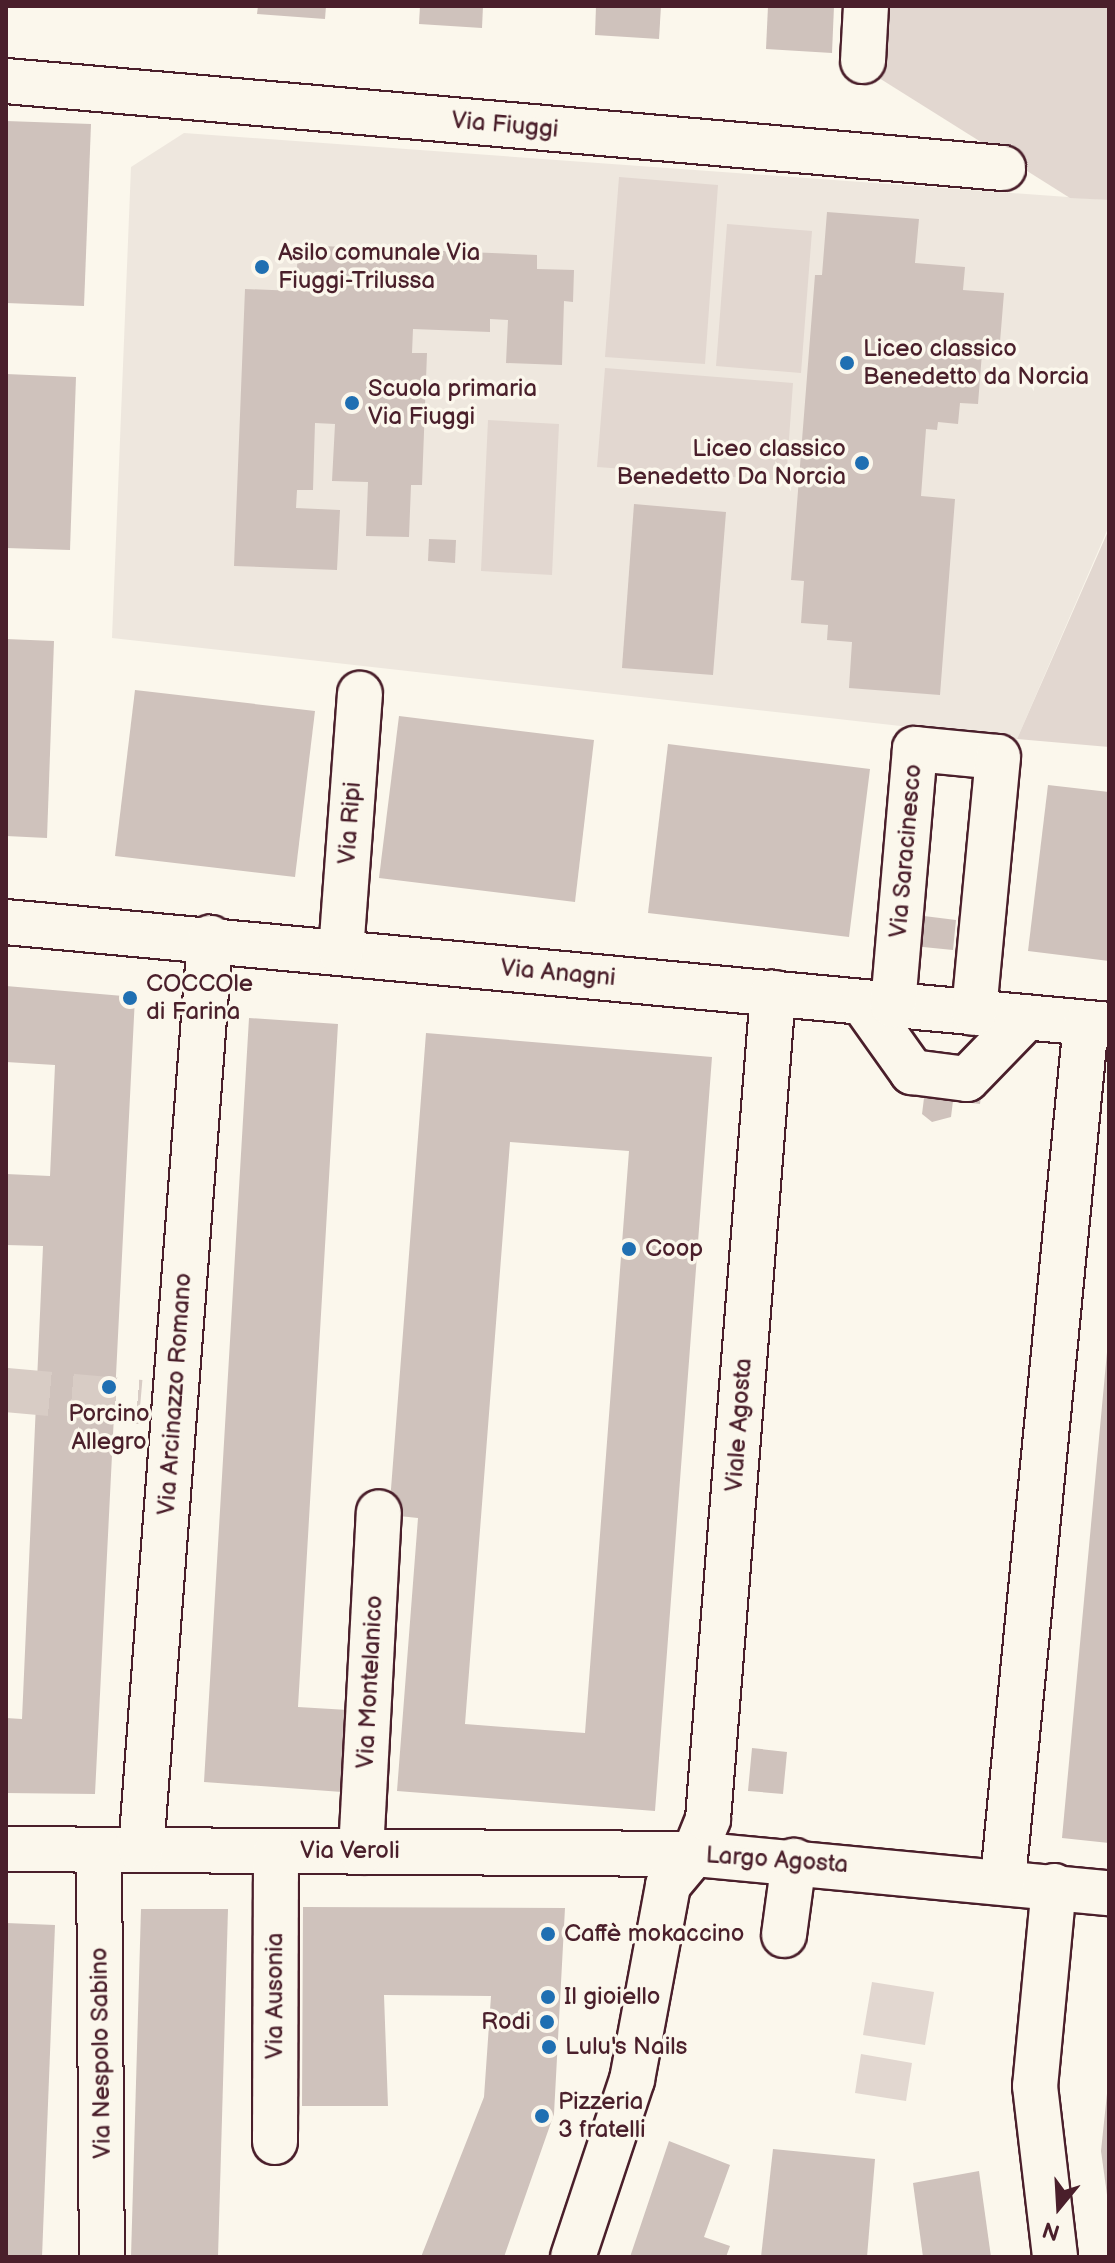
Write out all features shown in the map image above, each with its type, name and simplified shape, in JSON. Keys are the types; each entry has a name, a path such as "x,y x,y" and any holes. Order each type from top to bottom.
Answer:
{"street":[{"path":"863,61 866,6"},
{"name":"Via Fiuggi","path":"6,81 1003,168"},
{"name":"Via Ripi","path":"341,952 360,694"},
{"name":"Via Saracinesco","path":"878,1004 915,749 998,757 974,1013"},
{"name":"Via Anagni","path":"6,922 210,938 1098,1024"},
{"name":"Via Arcinazzo Romano","path":"120,1850 210,938"},
{"name":"Viale Agosta","path":"694,1854 708,1819 773,993"},
{"path":"878,1004 912,1072 967,1079 1027,1017"},
{"path":"1003,1879 1098,1024"},
{"name":"Via Montelanico","path":"361,1852 379,1512"},
{"name":"Via Veroli","path":"6,1849 694,1854"},
{"name":"Via Nespolo Sabino","path":"102,2244 120,1850"},
{"name":"Via Ausonia","path":"275,2142 276,1851"},
{"name":"Largo Agosta","path":"573,2257 632,2080 668,1885 694,1854 1003,1879 1109,1893"},
{"path":"784,1935 794,1861"},
{"path":"1054,1886 1035,2086 1039,2156 1055,2257"}],"shaded area":[{"path":"884,6 1109,6 1109,200 1070,198 879,78"},
{"path":"184,133 1109,200 1109,526 1017,739 112,638 131,167"},
{"path":"619,177 718,185 705,364 605,357"},
{"path":"727,224 812,231 801,373 716,366"},
{"path":"605,368 793,383 786,481 597,467"},
{"path":"488,420 559,424 552,575 481,571"},
{"path":"1109,529 1109,747 1017,739"},
{"path":"872,1982 934,1992 925,2045 863,2035"},
{"path":"861,2054 912,2063 906,2101 855,2093"}],"building":[{"path":"258,6 326,6 325,19 257,14"},
{"path":"420,6 483,6 482,28 419,24"},
{"path":"596,6 661,6 659,39 595,35"},
{"path":"768,6 834,6 832,53 766,49"},
{"path":"6,121 91,124 84,306 6,303"},
{"name":"Liceo classico Benedetto Da Norcia","path":"827,212 919,219 915,263 965,267 963,290 1004,293 1000,342 983,340 978,404 960,403 958,424 938,422 937,430 926,429 921,496 955,499 940,695 849,688 852,642 827,640 828,625 801,623 804,581 791,580 815,275 822,275"},
{"path":"298,245 537,255 537,269 574,270 573,302 564,301 562,365 506,363 508,320 490,319 490,332 413,329 412,353 427,353 422,485 411,485 409,537 366,536 368,482 332,481 335,424 315,423 313,490 297,490 296,508 340,510 337,570 234,566 245,289 296,291"},
{"path":"6,374 76,377 70,550 6,548"},
{"path":"634,504 726,512 713,675 622,668"},
{"path":"429,539 456,540 455,563 428,561"},
{"path":"6,639 54,641 47,838 6,836"},
{"path":"135,690 315,711 295,877 115,856"},
{"path":"399,716 594,740 575,902 379,878"},
{"path":"668,744 870,769 849,937 648,913"},
{"path":"1048,785 1109,792 1109,961 1028,951"},
{"path":"916,915 956,920 953,950 913,946"},
{"path":"6,986 135,997 95,1794 6,1793 6,1718 22,1719 43,1246 6,1245 6,1174 50,1176 55,1065 6,1062"},
{"path":"249,1018 338,1024 298,1707 348,1710 342,1792 204,1782"},
{"path":"426,1033 712,1057 655,1811 397,1791 418,1518 389,1515","holes":["510,1142 629,1151 585,1733 465,1724"]},
{"path":"903,1086 981,1095 980,1104 953,1101 951,1117 932,1122 922,1114 924,1098 903,1095"},
{"path":"1109,1352 1109,1843 1062,1838"},
{"path":"752,1748 787,1752 783,1794 748,1791"},
{"path":"303,1907 565,1908 554,2114 504,2257 421,2257 484,2097 491,1996 384,1995 388,2106 302,2106"},
{"path":"141,1909 228,1909 218,2257 131,2257"},
{"path":"6,1923 55,1925 42,2257 6,2257"},
{"path":"1108,2084 1109,2202 1101,2151"},
{"path":"669,2141 730,2165 704,2237 730,2246 726,2257 630,2257"},
{"path":"773,2149 875,2159 867,2257 761,2257"},
{"path":"979,2171 991,2257 923,2257 913,2183"}],"tunnel":[{"path":"6,1390 140,1402"}],"place":[{"name":"Asilo comunale Via Fiuggi-Trilussa","path":"262,267"},
{"name":"Liceo classico Benedetto da Norcia","path":"847,363"},
{"name":"Scuola primaria Via Fiuggi","path":"352,403"},
{"name":"Liceo classico Benedetto Da Norcia","path":"862,463"},
{"name":"COCCOle di Farina","path":"130,998"},
{"name":"Coop","path":"629,1249"},
{"name":"Porcino Allegro","path":"109,1387"},
{"name":"Caffè mokaccino","path":"548,1934"},
{"name":"Il gioiello","path":"548,1997"},
{"name":"Rodi","path":"547,2022"},
{"name":"Lulu's Nails","path":"549,2047"},
{"name":"Pizzeria 3 fratelli","path":"542,2116"}]}
